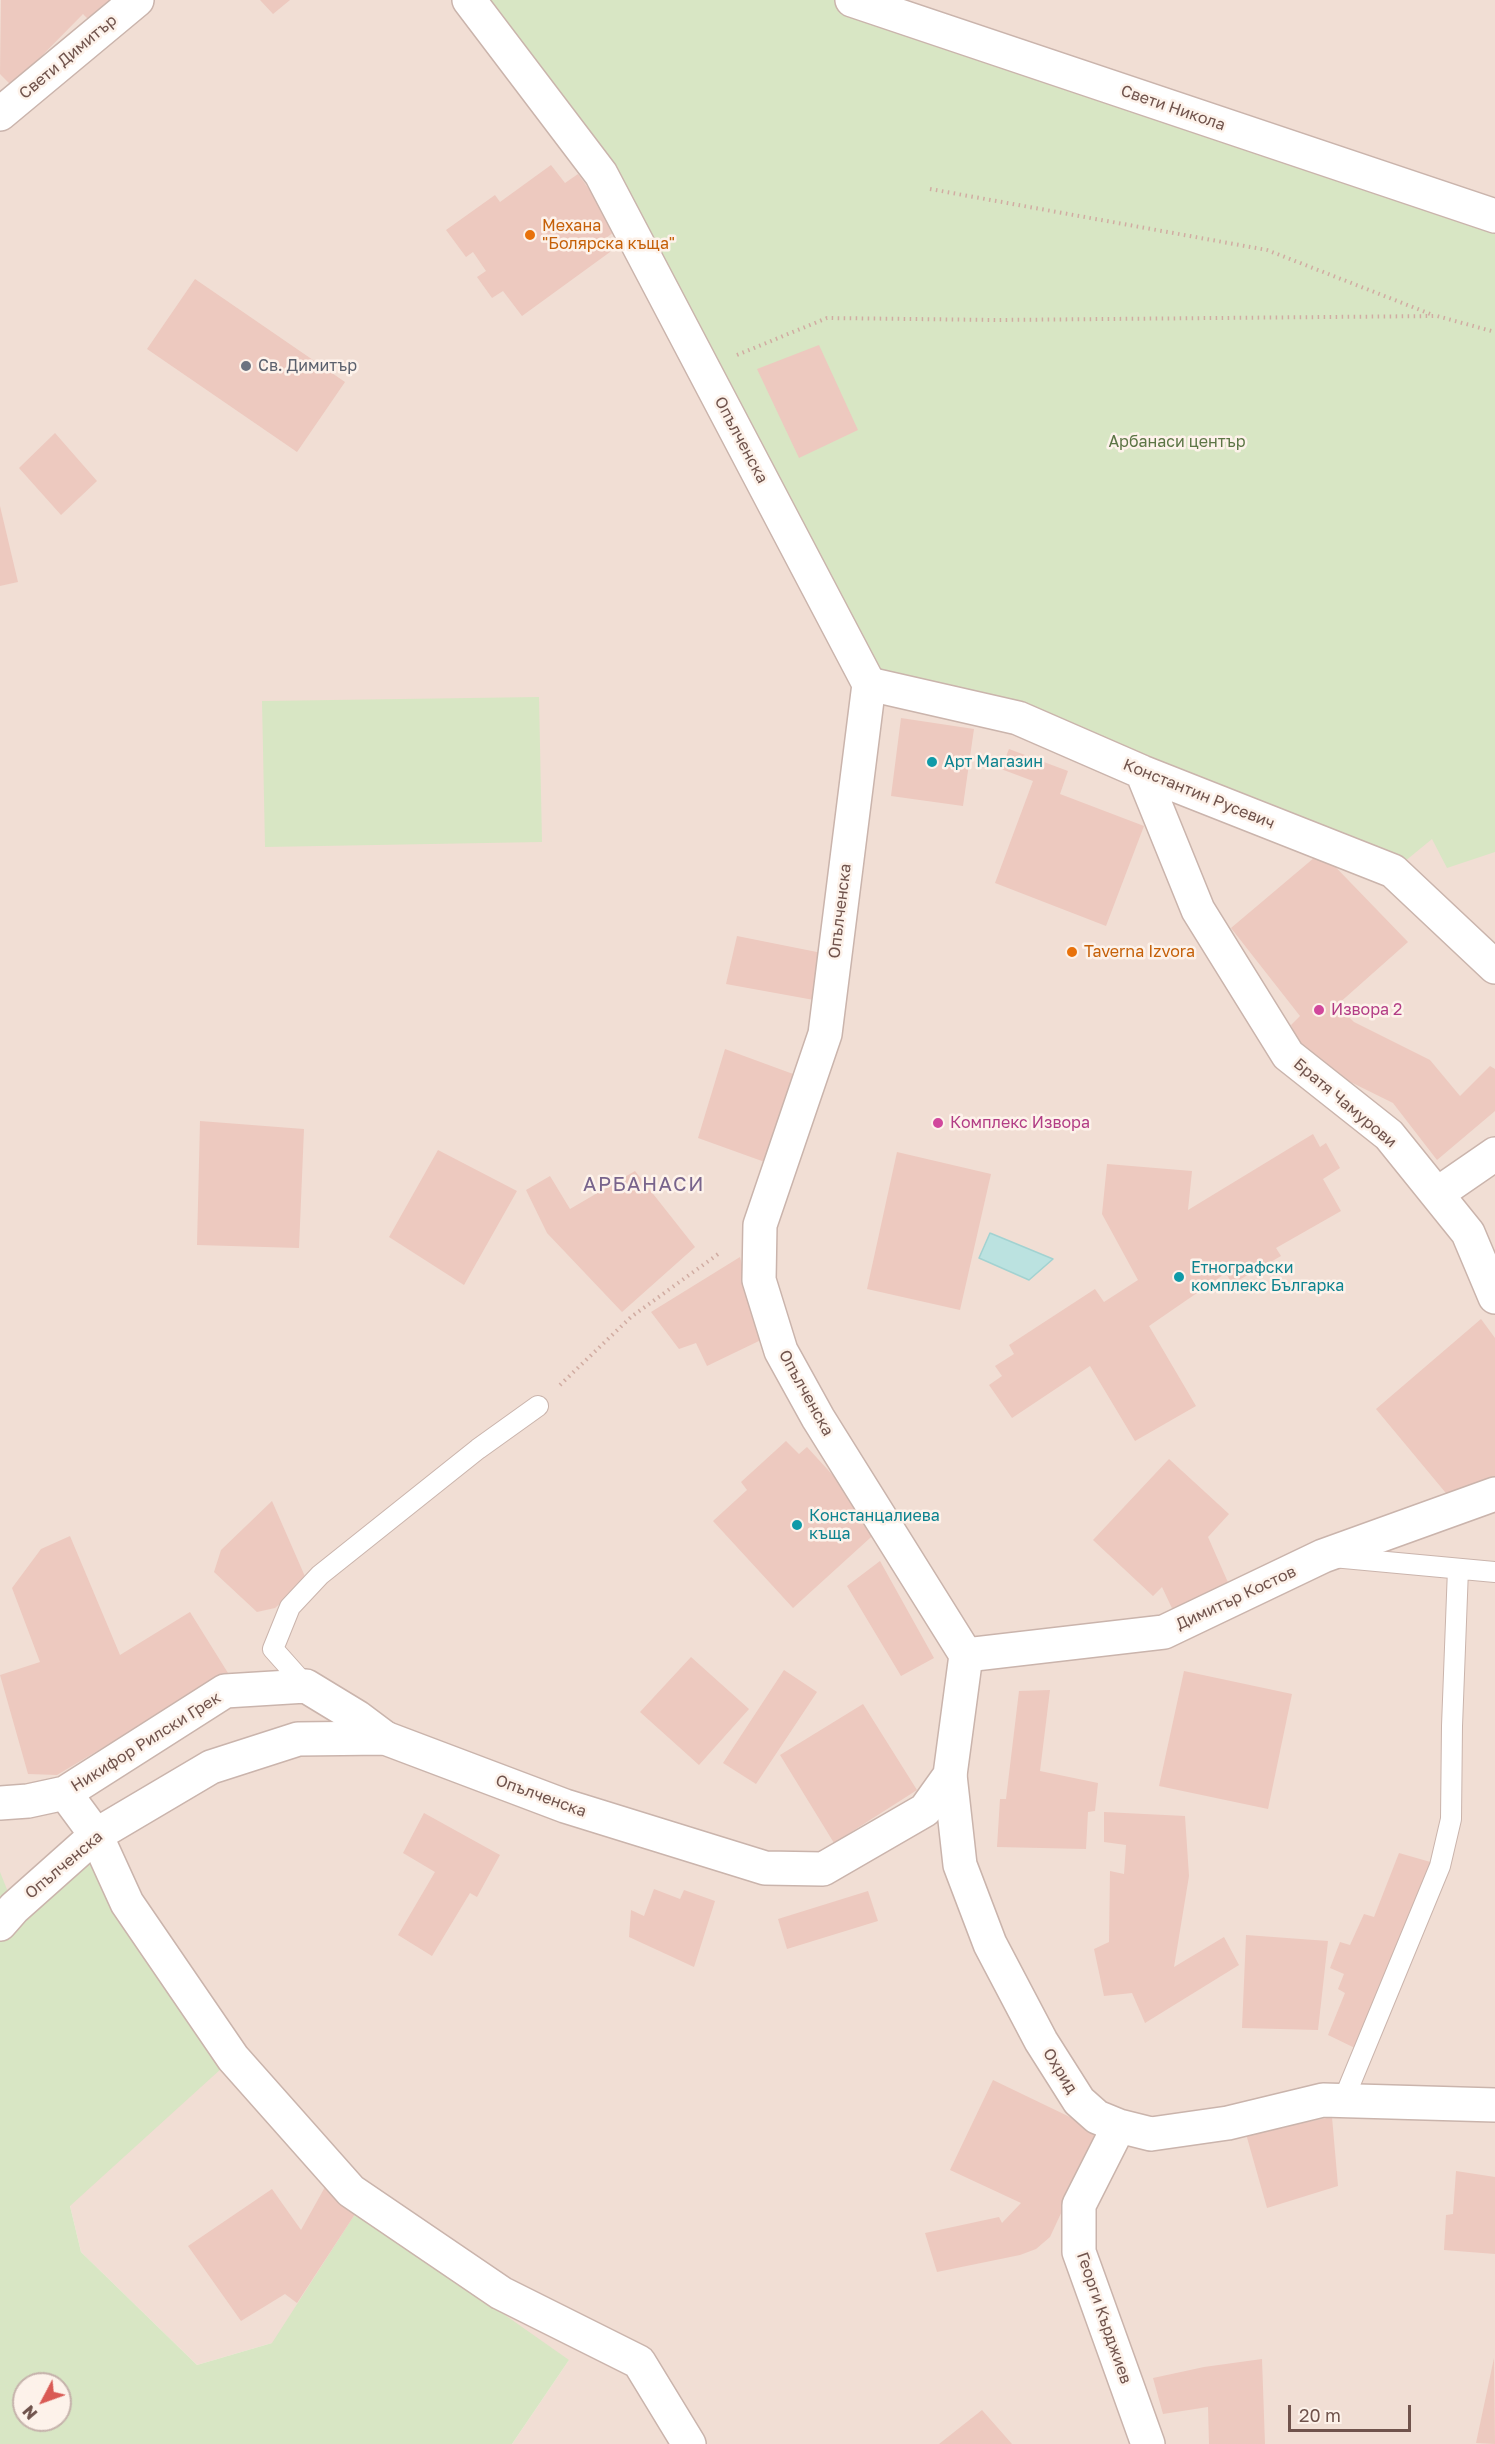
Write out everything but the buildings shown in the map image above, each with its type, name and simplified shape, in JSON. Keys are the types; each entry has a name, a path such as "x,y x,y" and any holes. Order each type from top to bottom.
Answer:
{"street":[{"name":"Свети Димитър","path":"0,114 137,0"},
{"name":"Опълченска","path":"0,1924 14,1908 96,1835 211,1767 298,1739 386,1738 565,1806 765,1868 823,1869 925,1810 950,1775 966,1655 818,1418 781,1352 759,1280 760,1225 825,1034 869,684 601,174 469,0"},
{"name":"Свети Никола","path":"852,0 1495,216"},
{"name":"Константин Русевич","path":"869,684 1018,718 1142,772 1393,871 1495,967"},
{"name":"Братя Чамурови","path":"1142,772 1198,910 1288,1055 1389,1135 1468,1233 1495,1297"},
{"path":"1437,1194 1495,1154"},
{"name":"Димитър Костов","path":"966,1655 1164,1632 1323,1556 1495,1494"},
{"path":"306,1686 357,1717 386,1738"},
{"name":"Никифор Рилски Грек","path":"0,1803 28,1801 65,1793 225,1691 306,1686"},
{"name":"Охрид","path":"950,1775 960,1865 990,1944 1041,2042 1079,2102 1097,2117 1119,2126 1151,2134 1228,2123 1323,2100 1495,2105"},
{"path":"65,1793 96,1835 127,1903 233,2058 351,2191 501,2293 639,2362 689,2444"},
{"name":"Георги Кърджиев","path":"1119,2126 1079,2205 1079,2252 1148,2444"}],"lane":[{"path":"306,1686 273,1649 290,1606 328,1568 478,1449 538,1406"},
{"path":"1323,1556 1495,1572"},
{"path":"1343,2101 1440,1866 1451,1819 1458,1569"}],"path":[{"path":"930,189 1267,250 1437,316 1495,332"},
{"path":"703,369 827,318 1009,320 1437,316"},
{"path":"538,1406 632,1317 760,1225"}],"shaded area":[{"path":"0,0 1495,0 1495,2444 512,2444 569,2360 272,2343 197,2365 81,2252 70,2206 0,2201"}],"green space":[{"name":"Арбанаси център","path":"469,0 852,0 1495,216 1495,852 1447,868 1432,839 1393,871 1142,772 869,684 601,174"},
{"path":"539,697 542,842 265,847 262,701"},
{"path":"96,1835 233,2058 70,2206 81,2252 197,2365 272,2343 357,2211 569,2360 512,2444 0,2444 0,1872 14,1907"}],"water":[{"path":"990,1233 1053,1259 1029,1280 979,1258"}],"place":[{"name":"Механа \"Болярска къща\"","path":"530,235"},
{"name":"Св. Димитър","path":"246,366"},
{"name":"Арт Магазин","path":"932,762"},
{"name":"Taverna Izvora","path":"1072,952"},
{"name":"Извора 2","path":"1319,1010"},
{"name":"Комплекс Извора","path":"938,1123"},
{"name":"Етнографски комплекс Българка","path":"1179,1277"},
{"name":"Констанцалиева къща","path":"797,1525"}],"district":[{"name":"АРБАНАСИ","path":"644,1185"}]}
